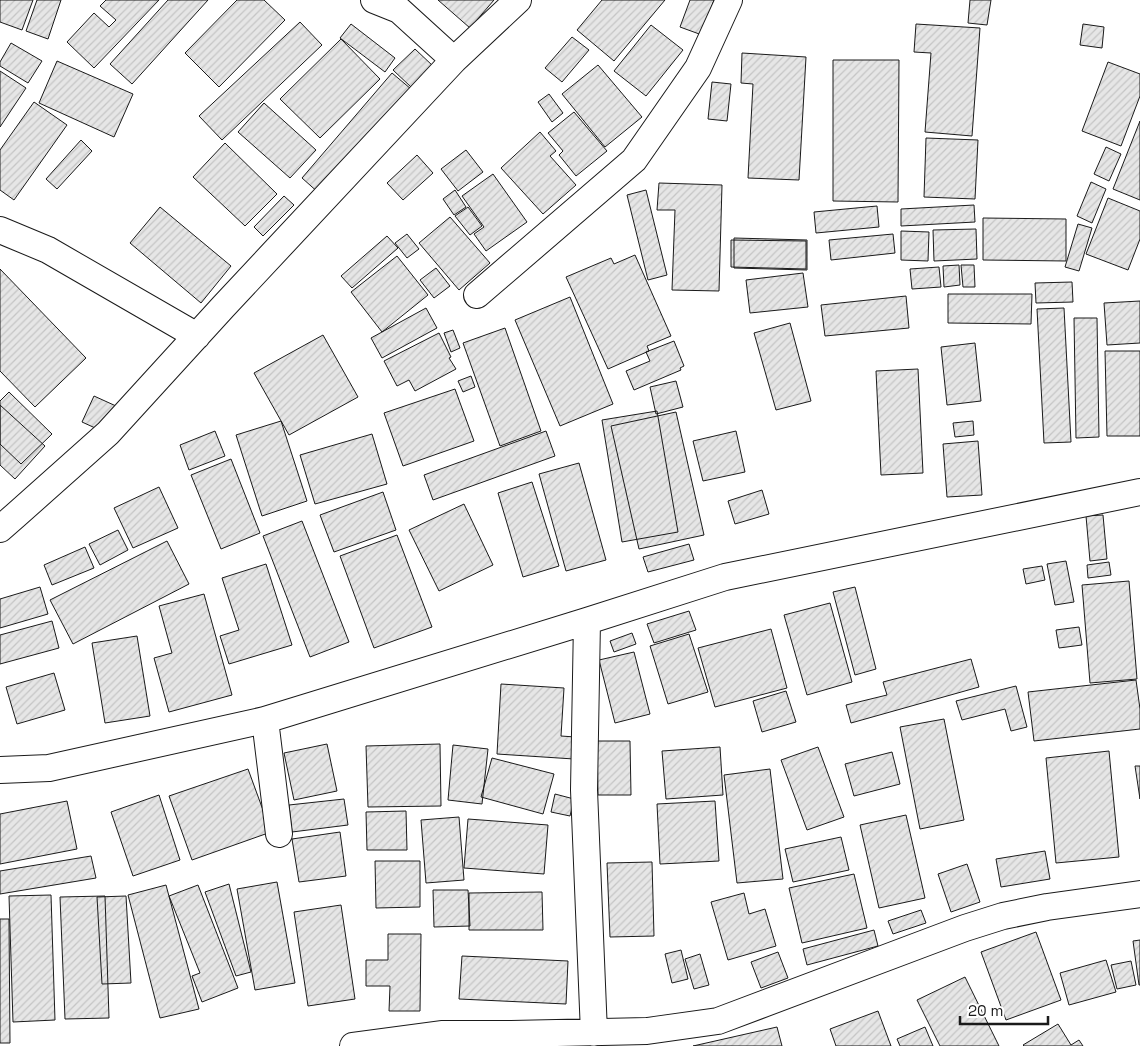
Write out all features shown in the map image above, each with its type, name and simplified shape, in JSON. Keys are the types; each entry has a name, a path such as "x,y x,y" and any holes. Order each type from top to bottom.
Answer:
{"street":[{"path":"374,0 399,10 454,60"},
{"path":"0,528 16,516 108,433 454,60 518,0"},
{"path":"477,295 634,160 698,68 728,0"},
{"path":"0,230 48,250 197,336"},
{"path":"0,770 49,768 265,720 587,622 725,577 1140,492"},
{"path":"587,622 584,790 594,1032"},
{"path":"265,720 279,834"},
{"path":"353,1046 594,1032 647,1031 718,1021 964,928 1003,916 1047,907 1140,894"}],"building":[{"path":"0,0 33,0 22,30 0,22"},
{"path":"37,0 61,0 48,39 26,31"},
{"path":"106,0 159,0 94,68 67,42 94,13 109,27 116,20 100,6"},
{"path":"168,0 208,0 132,84 110,64"},
{"path":"237,0 264,0 285,20 219,87 185,53"},
{"path":"438,0 494,0 470,28"},
{"path":"602,0 665,0 614,61 577,30"},
{"path":"690,0 714,0 702,35 680,27"},
{"path":"970,0 991,0 987,25 968,23"},
{"path":"300,22 322,45 222,140 199,116"},
{"path":"351,24 395,58 385,72 340,38"},
{"path":"916,24 980,28 972,136 925,132 931,53 914,52"},
{"path":"1083,24 1104,27 1102,48 1080,45"},
{"path":"651,25 683,50 646,96 614,71"},
{"path":"572,37 589,50 562,82 545,68"},
{"path":"341,39 380,79 320,138 280,99"},
{"path":"11,43 42,61 28,83 0,66 0,62"},
{"path":"415,49 433,66 411,87 393,70"},
{"path":"742,53 806,57 799,180 748,178 753,84 741,83"},
{"path":"833,60 899,60 898,202 833,201"},
{"path":"57,61 133,94 114,137 39,103"},
{"path":"1108,62 1140,74 1140,96 1121,146 1082,131"},
{"path":"598,65 642,117 605,147 562,94"},
{"path":"0,71 26,88 0,127"},
{"path":"392,73 411,89 320,194 302,178"},
{"path":"712,82 731,84 727,121 708,119"},
{"path":"549,94 563,113 552,122 538,102"},
{"path":"34,102 67,125 14,200 0,190 0,150"},
{"path":"264,103 316,150 290,178 238,132"},
{"path":"574,112 607,151 576,176 559,155 563,151 548,133"},
{"path":"1140,121 1140,200 1113,189"},
{"path":"540,132 556,151 550,156 576,185 543,214 501,168"},
{"path":"926,138 978,140 975,199 924,197"},
{"path":"81,140 92,151 57,189 46,179"},
{"path":"225,143 277,194 245,226 193,177"},
{"path":"1106,147 1121,154 1109,181 1094,174"},
{"path":"466,150 483,172 458,191 441,169"},
{"path":"417,155 433,173 403,200 387,183"},
{"path":"493,174 527,222 486,251 474,234 484,227 462,196"},
{"path":"1091,182 1106,189 1092,223 1077,216"},
{"path":"659,183 722,185 719,291 672,290 675,210 657,210"},
{"path":"455,190 466,207 454,215 443,199"},
{"path":"646,190 667,275 648,280 627,195"},
{"path":"284,196 294,205 263,236 254,227"},
{"path":"1108,198 1140,211 1140,239 1128,270 1086,254"},
{"path":"974,205 975,222 901,226 901,209"},
{"path":"877,206 879,227 816,233 814,212"},
{"path":"160,207 231,266 201,303 130,243"},
{"path":"468,207 482,226 470,235 455,216"},
{"path":"450,217 490,263 459,290 419,243"},
{"path":"983,218 1066,219 1066,261 983,260"},
{"path":"1078,224 1092,228 1079,271 1065,267"},
{"path":"976,229 977,259 934,261 933,230"},
{"path":"901,231 929,232 928,261 901,260"},
{"path":"407,234 419,249 407,258 395,243"},
{"path":"893,234 895,253 831,260 829,240"},
{"path":"387,236 398,248 352,288 341,276"},
{"path":"734,238 807,240 807,270 734,268"},
{"path":"731,240 806,241 806,269 731,267"},
{"path":"635,255 671,336 647,346 649,351 608,369 566,277 611,258 614,264"},
{"path":"397,256 428,295 382,332 351,292"},
{"path":"959,265 960,285 944,287 943,266"},
{"path":"961,265 974,265 975,287 963,287"},
{"path":"939,267 941,287 912,289 910,269"},
{"path":"436,268 450,286 434,298 420,280"},
{"path":"0,269 86,358 35,407 0,371"},
{"path":"803,273 808,307 750,313 746,280"},
{"path":"1072,282 1073,302 1036,303 1035,283"},
{"path":"948,294 1032,294 1031,324 948,323"},
{"path":"906,296 909,328 825,336 821,305"},
{"path":"570,297 613,404 560,426 515,320"},
{"path":"1140,301 1140,343 1107,345 1104,303"},
{"path":"426,308 437,328 382,358 371,338"},
{"path":"1064,308 1071,442 1044,443 1037,309"},
{"path":"1074,318 1097,318 1099,437 1076,438"},
{"path":"790,323 811,401 776,410 754,333"},
{"path":"505,328 541,431 500,446 463,343"},
{"path":"453,330 460,348 451,352 444,333"},
{"path":"439,333 451,357 449,358 456,369 415,391 409,380 397,386 384,361"},
{"path":"323,335 358,397 289,435 254,373"},
{"path":"674,341 684,366 680,368 681,370 634,390 626,371 650,361 646,352"},
{"path":"975,343 981,401 947,405 941,347"},
{"path":"1105,351 1140,351 1140,436 1107,436"},
{"path":"918,369 923,473 881,475 876,371"},
{"path":"471,376 475,387 463,392 458,381"},
{"path":"676,381 683,407 656,414 650,387"},
{"path":"455,389 474,441 403,466 384,413"},
{"path":"9,392 52,434 21,464 0,444 0,401"},
{"path":"94,396 116,406 104,432 82,422"},
{"path":"0,405 45,446 15,479 0,465"},
{"path":"657,411 678,532 622,542 602,420"},
{"path":"676,412 704,535 639,549 611,426"},
{"path":"281,421 307,501 262,516 236,435"},
{"path":"973,421 974,435 955,437 953,423"},
{"path":"215,431 225,456 189,470 180,445"},
{"path":"546,431 555,456 433,500 424,475"},
{"path":"736,431 745,472 703,481 693,441"},
{"path":"372,434 387,484 315,504 300,455"},
{"path":"978,441 982,495 947,497 943,444"},
{"path":"231,459 260,533 221,549 191,475"},
{"path":"579,463 606,560 566,571 539,474"},
{"path":"532,482 559,566 523,577 498,493"},
{"path":"159,487 178,528 133,548 114,508"},
{"path":"762,490 769,514 735,524 728,501"},
{"path":"383,492 396,530 334,552 320,515"},
{"path":"464,504 493,565 439,591 409,530"},
{"path":"1103,515 1107,559 1090,561 1086,516"},
{"path":"302,521 349,642 310,657 263,536"},
{"path":"118,530 128,550 100,565 89,544"},
{"path":"397,535 432,627 374,648 340,556"},
{"path":"167,541 189,584 73,644 50,600"},
{"path":"689,544 694,560 648,572 643,557"},
{"path":"85,547 94,568 52,585 44,565"},
{"path":"1066,561 1074,602 1055,605 1047,564"},
{"path":"1109,562 1111,575 1088,578 1087,565"},
{"path":"266,564 292,645 229,664 220,636 239,630 222,578"},
{"path":"1042,566 1045,580 1026,584 1023,569"},
{"path":"1129,581 1137,679 1090,683 1082,585"},
{"path":"40,587 48,614 0,628 0,599"},
{"path":"855,587 876,669 855,675 833,592"},
{"path":"204,594 232,695 169,712 154,658 172,653 159,606"},
{"path":"830,603 852,682 807,695 784,615"},
{"path":"689,611 696,630 654,643 647,624"},
{"path":"52,621 59,648 0,664 0,635"},
{"path":"1079,627 1082,645 1059,648 1056,630"},
{"path":"771,629 787,688 715,707 698,648"},
{"path":"632,633 636,644 614,652 610,641"},
{"path":"689,634 708,692 668,704 650,646"},
{"path":"137,636 150,716 105,723 92,643"},
{"path":"634,652 650,714 615,723 599,660"},
{"path":"971,659 979,687 851,723 846,705 887,695 883,682"},
{"path":"54,673 65,710 17,724 6,687"},
{"path":"1136,680 1140,709 1140,729 1034,741 1028,692"},
{"path":"501,684 564,688 561,736 575,737 574,759 497,754"},
{"path":"1016,686 1027,727 1011,731 1005,709 962,720 956,701"},
{"path":"786,691 796,722 762,732 753,701"},
{"path":"944,719 964,820 920,829 900,727"},
{"path":"597,741 630,741 631,795 598,795"},
{"path":"327,744 337,791 294,800 284,753"},
{"path":"440,744 441,806 368,807 366,746"},
{"path":"453,745 488,749 482,804 448,800"},
{"path":"720,747 723,795 666,799 662,751"},
{"path":"818,747 844,817 807,830 781,760"},
{"path":"1109,751 1119,857 1056,863 1046,758"},
{"path":"892,752 900,784 854,796 845,764"},
{"path":"492,758 554,774 543,814 481,797"},
{"path":"1135,766 1140,766 1140,799"},
{"path":"248,769 271,832 192,860 169,796"},
{"path":"770,769 783,879 737,883 724,775"},
{"path":"555,794 574,799 570,816 551,812"},
{"path":"159,795 180,860 133,876 111,812"},
{"path":"344,799 348,825 292,832 289,805"},
{"path":"67,801 77,849 0,864 0,814"},
{"path":"715,801 719,861 660,864 657,804"},
{"path":"406,811 407,850 367,850 366,812"},
{"path":"906,815 925,898 879,908 860,825"},
{"path":"459,817 464,880 426,883 421,820"},
{"path":"468,819 548,825 544,874 464,868"},
{"path":"340,832 346,876 299,882 292,839"},
{"path":"841,837 849,870 793,882 785,849"},
{"path":"1045,851 1050,879 1001,887 996,859"},
{"path":"91,856 96,878 0,894 0,871"},
{"path":"375,861 420,861 420,907 376,908"},
{"path":"652,862 654,936 610,937 607,863"},
{"path":"967,864 980,902 951,912 938,874"},
{"path":"854,874 867,928 802,943 789,888"},
{"path":"277,882 295,983 255,990 237,889"},
{"path":"229,884 251,972 236,976 205,892"},
{"path":"166,885 199,1009 160,1018 128,895"},
{"path":"198,885 238,988 202,1002 192,976 200,973 169,896"},
{"path":"433,890 468,890 470,926 434,927"},
{"path":"542,892 543,930 469,930 469,893"},
{"path":"744,893 749,914 765,909 776,946 728,960 711,902"},
{"path":"51,895 55,1020 13,1022 9,896"},
{"path":"105,896 109,1018 65,1019 60,897"},
{"path":"126,896 131,983 102,984 97,897"},
{"path":"341,905 355,999 308,1006 294,912"},
{"path":"921,910 926,923 893,934 888,921"},
{"path":"0,919 9,919 10,1043 0,1043"},
{"path":"874,930 878,946 807,965 803,949"},
{"path":"1036,932 1061,1000 1006,1020 981,952"},
{"path":"388,934 421,934 420,1011 389,1011 390,986 366,986 366,960 388,960"},
{"path":"1140,940 1140,985 1139,985 1133,941"},
{"path":"681,950 688,979 672,983 665,954"},
{"path":"778,952 788,978 761,988 751,962"},
{"path":"700,954 709,985 694,989 685,959"},
{"path":"462,956 568,961 566,1004 459,999"},
{"path":"1106,960 1116,992 1069,1005 1060,973"},
{"path":"1131,961 1136,985 1117,989 1111,965"},
{"path":"965,977 999,1046 940,1046 917,1000"},
{"path":"878,1011 891,1046 836,1046 830,1029"},
{"path":"1058,1024 1071,1045 1079,1040 1083,1046 1023,1045"},
{"path":"777,1027 782,1046 693,1046"},
{"path":"925,1027 933,1046 900,1046 897,1039"}]}
